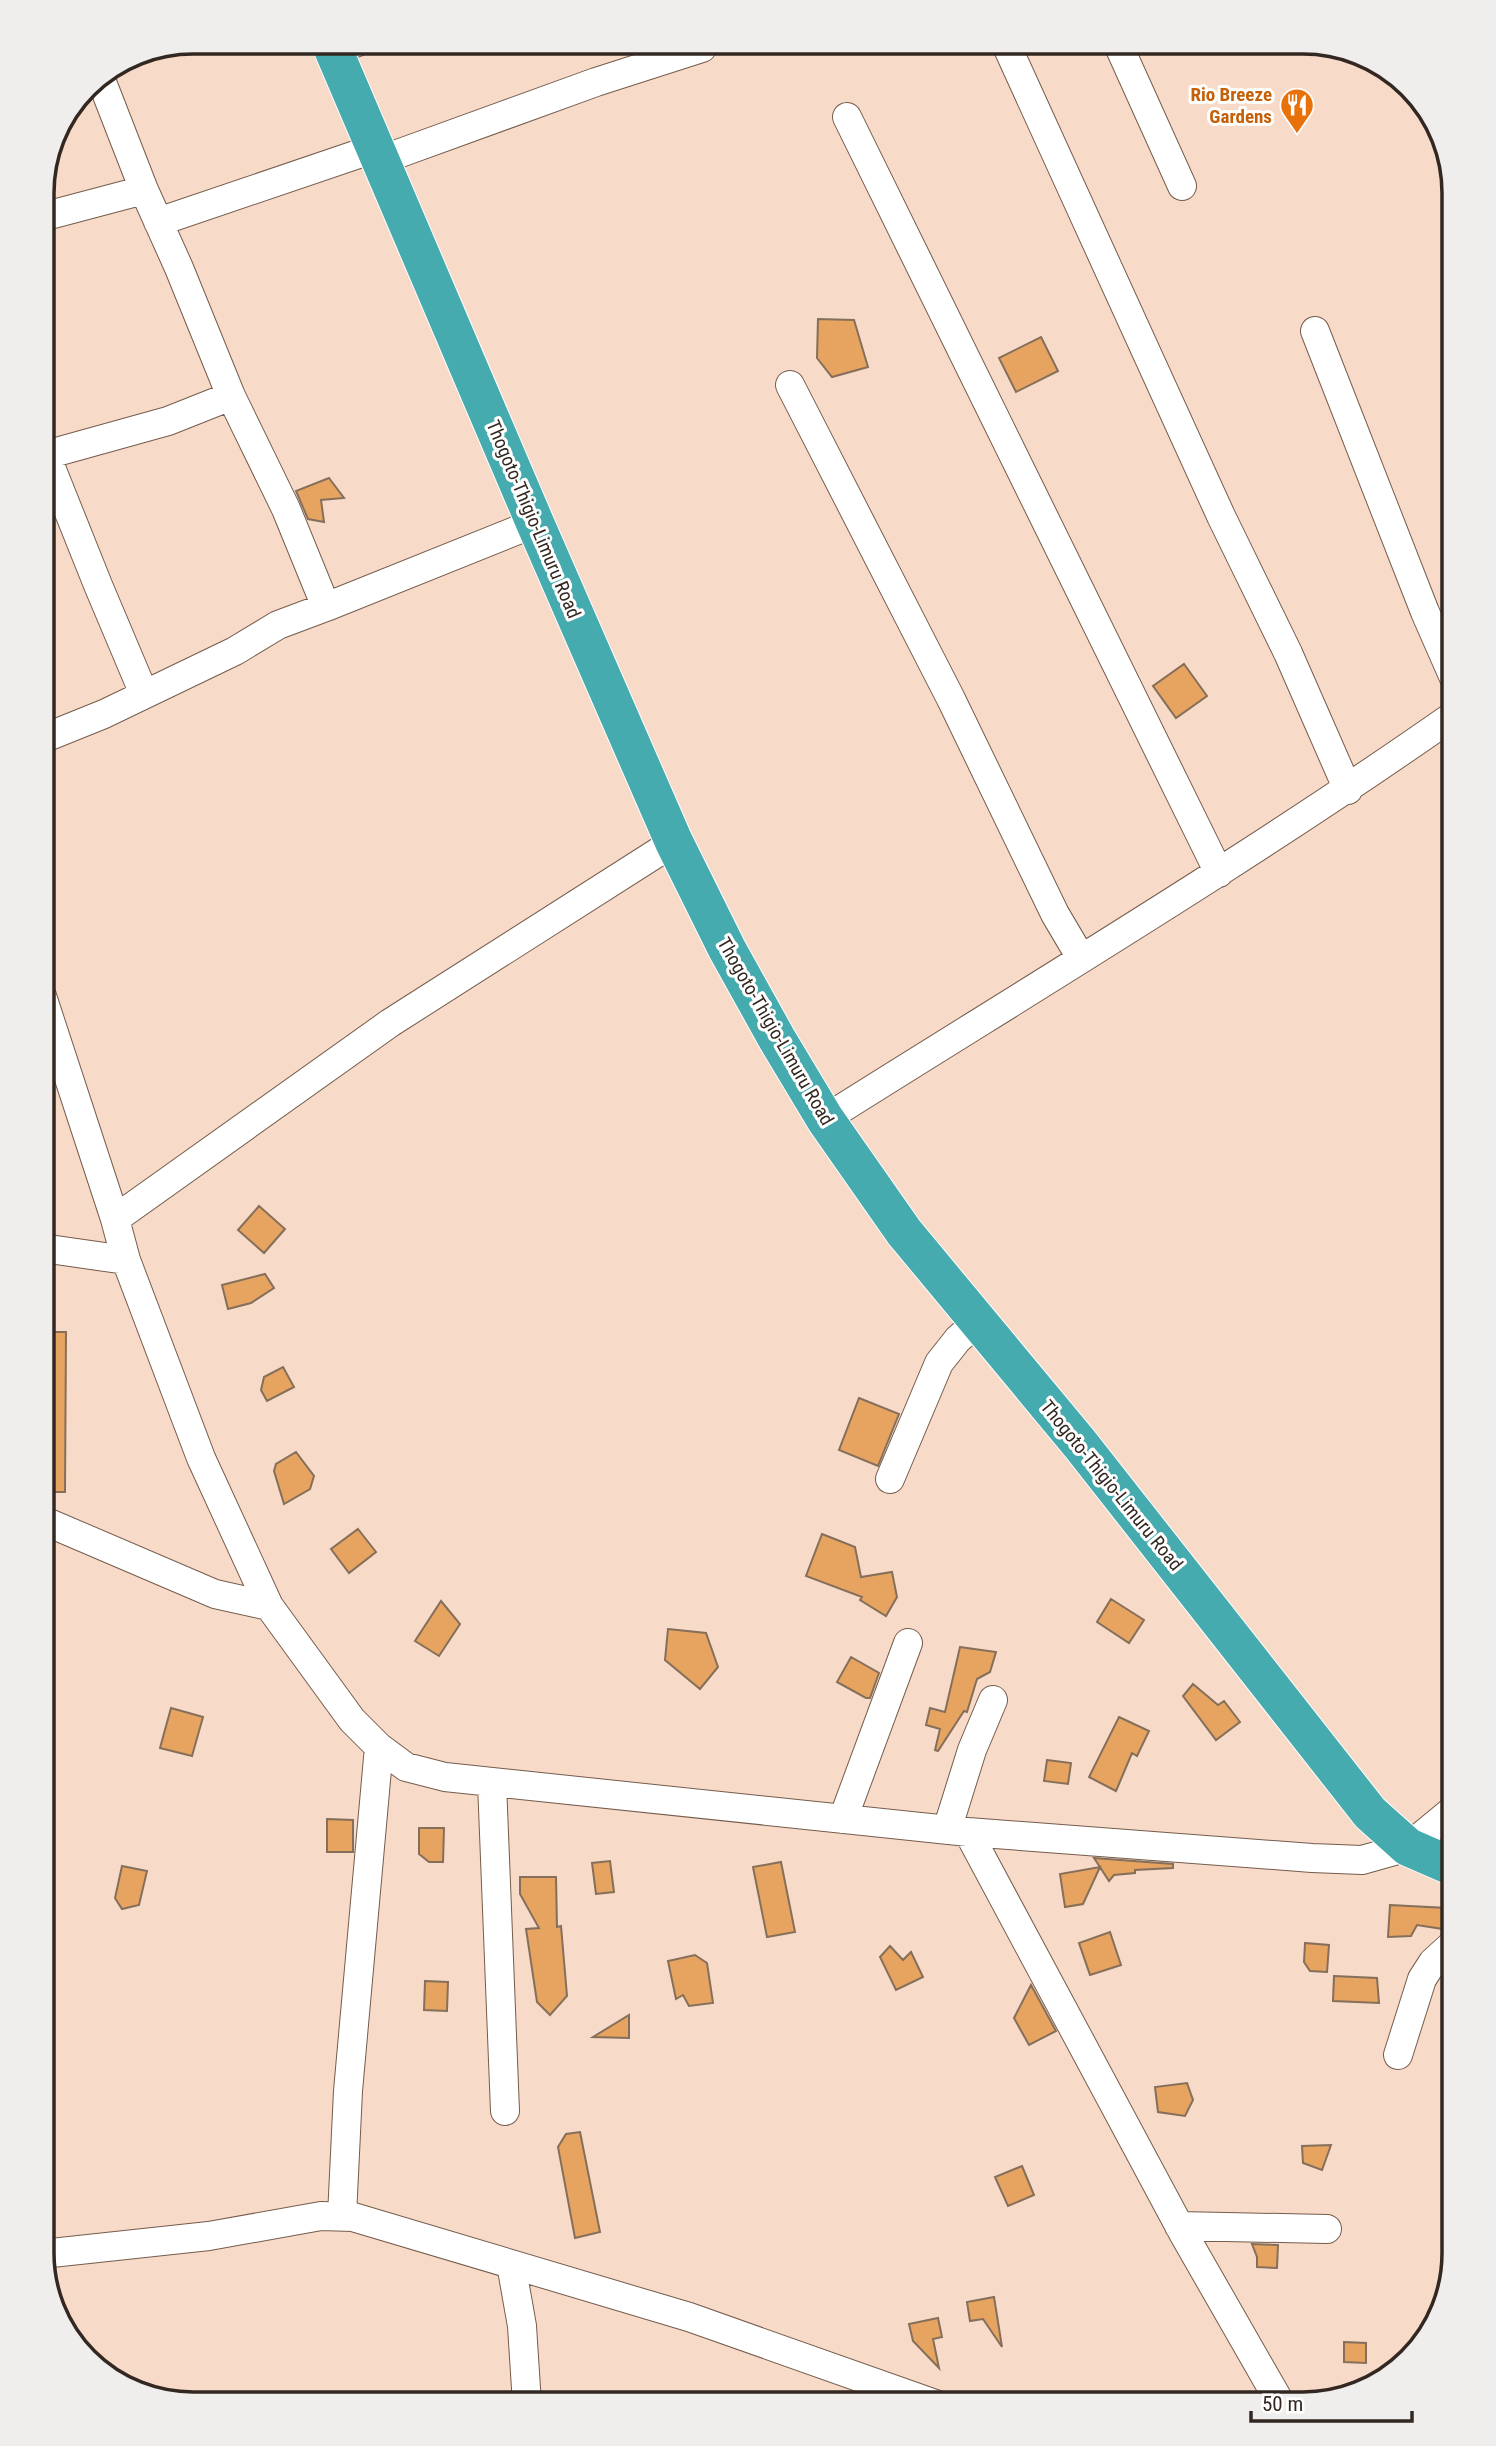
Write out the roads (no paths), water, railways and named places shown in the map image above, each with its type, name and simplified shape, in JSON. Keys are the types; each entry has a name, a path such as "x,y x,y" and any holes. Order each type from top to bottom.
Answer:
{"highway":[{"name":"Thogoto-Thigio-Limuru Road","path":"343,54 378,154 674,842 727,949 825,1119 904,1232 1080,1444 1362,1803 1408,1847 1442,1862"}],"street":[{"path":"158,222 378,154 682,54"},
{"path":"1011,55 1221,516 1288,653 1348,789"},
{"path":"1123,55 1182,186"},
{"path":"104,87 231,396 286,509 326,607"},
{"path":"847,117 1219,873"},
{"path":"55,214 144,190"},
{"path":"1315,331 1442,650"},
{"path":"790,385 951,699 1055,914 1081,958"},
{"path":"55,452 168,421 231,396"},
{"path":"55,482 144,694"},
{"path":"55,733 235,651 278,625 535,523"},
{"path":"825,1119 1219,873 1348,789 1442,723"},
{"path":"115,1219 390,1023 674,842"},
{"path":"55,1034 115,1219 126,1261 201,1458 269,1606 352,1720 379,1747 406,1767 445,1777 492,1783 957,1831 1362,1860 1408,1847 1442,1819"},
{"path":"54,1250 126,1261"},
{"path":"890,1479 939,1363 958,1339 979,1321"},
{"path":"54,1525 215,1594 269,1606"},
{"path":"843,1819 908,1643"},
{"path":"993,1700 972,1750 957,1831 1273,2392"},
{"path":"342,2216 348,2091 379,1747"},
{"path":"492,1783 505,2111"},
{"path":"1398,2055 1422,1979 1442,1954"},
{"path":"54,2253 209,2236 321,2216 353,2217 688,2317 900,2392"},
{"path":"1179,2226 1327,2228"},
{"path":"511,2264 522,2326 526,2391"}],"place":[{"name":"Rio Breeze Gardens","path":"1297,135"}]}
